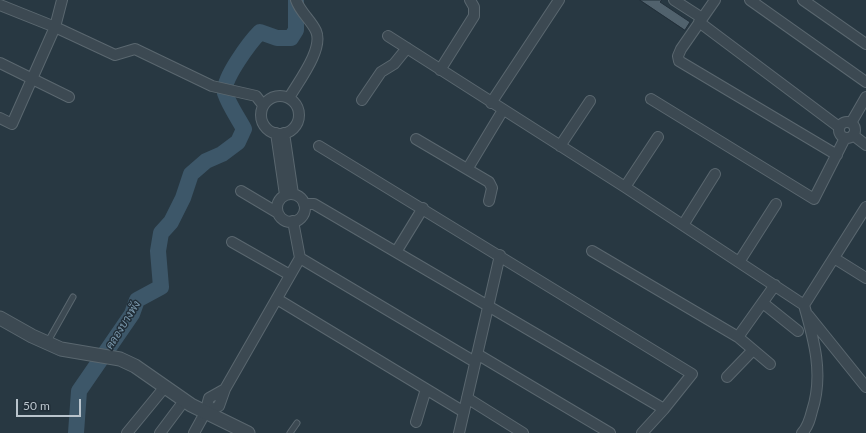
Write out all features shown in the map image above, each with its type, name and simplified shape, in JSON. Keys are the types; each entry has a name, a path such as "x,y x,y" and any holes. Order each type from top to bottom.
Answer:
{"street":[{"path":"0,118 12,124 55,27 62,0"},
{"path":"440,70 474,16 474,7 470,0"},
{"path":"491,102 559,0"},
{"path":"674,0 839,127 839,132 866,145"},
{"path":"715,0 700,20 680,53 678,58 681,62 837,155"},
{"path":"750,0 866,82"},
{"path":"803,0 866,44"},
{"path":"290,98 317,49 316,32 297,4"},
{"path":"0,5 55,27 115,55 135,49 212,86 256,96 263,105"},
{"path":"388,36 625,187 775,286 805,309 866,387"},
{"path":"362,100 381,72 394,64 407,48"},
{"path":"0,63 69,96"},
{"path":"281,96 290,98 297,105 299,115 293,129 280,133 271,131 263,122 261,111 263,105 273,97 281,96"},
{"path":"851,123 866,97"},
{"path":"651,99 814,199 837,155 855,131 851,123"},
{"path":"560,146 590,101"},
{"path":"468,168 503,110"},
{"path":"839,127 846,122 851,123"},
{"path":"280,133 289,194"},
{"path":"625,187 658,137"},
{"path":"416,139 468,168 492,184 489,201"},
{"path":"319,146 500,255 692,374 664,410 642,433"},
{"path":"683,225 715,174"},
{"path":"241,190 278,213 284,220 293,221 301,217 305,209 300,197 289,194"},
{"path":"278,213 279,201 289,194"},
{"path":"304,204 314,204 664,410"},
{"path":"739,262 776,204"},
{"path":"802,433 808,424 816,398 818,368 805,309 834,258 866,207"},
{"path":"396,252 423,208"},
{"path":"194,433 205,413 220,406 225,389 300,258 293,221"},
{"path":"232,242 290,275"},
{"path":"592,251 738,337 770,364"},
{"path":"459,433 500,255"},
{"path":"300,258 610,433"},
{"path":"834,258 866,278"},
{"path":"738,337 775,286"},
{"path":"277,299 464,412"},
{"path":"763,303 798,331"},
{"path":"0,318 47,342 73,352 120,359 135,366 184,401 205,413 248,433"},
{"path":"727,377 753,350"},
{"path":"127,433 164,388"},
{"path":"416,422 426,389"},
{"path":"467,398 523,433"},
{"path":"160,433 184,401"}],"lane":[{"path":"47,342 73,297"},
{"path":"290,433 297,423"}],"building":[{"path":"640,0 662,0 660,2 690,22 685,30"}],"waterway":[{"name":"คลองบางพัง","path":"76,433 79,391 132,314 137,300 161,287 158,251 161,233 171,222 183,198 191,174 206,161 222,154 238,142 244,129 231,107 225,93 225,87 232,70 250,43 260,32 277,38 291,38 296,30 296,0"}]}
